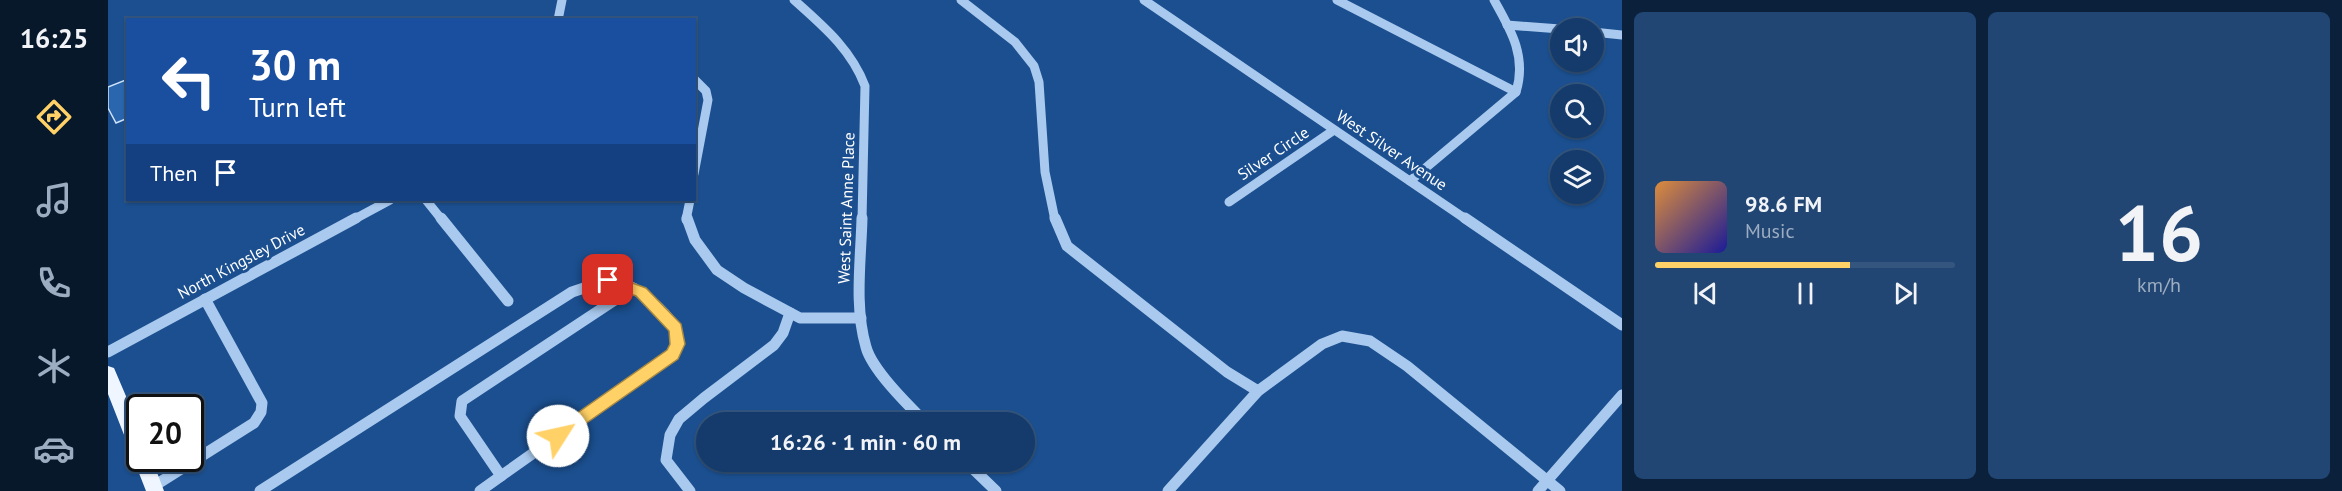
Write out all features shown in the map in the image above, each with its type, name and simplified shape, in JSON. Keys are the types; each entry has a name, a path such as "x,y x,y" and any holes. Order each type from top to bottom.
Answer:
{"main road":[{"path":"108,373 126,417"},
{"path":"147,472 154,489"}],"street":[{"path":"558,18 562,0"},
{"name":"West Saint Anne Place","path":"794,0 848,50 860,70 865,86 861,318 866,349 895,392 915,412"},
{"path":"961,0 1019,46 1032,61 1038,82 1046,169 1057,230 1067,246 1227,372 1258,391"},
{"name":"West Silver Avenue","path":"1144,0 1622,325"},
{"path":"1337,0 1516,92"},
{"path":"1410,180 1516,92 1522,79 1520,52 1494,0"},
{"path":"1507,25 1550,28"},
{"path":"1604,33 1622,35"},
{"path":"696,81 706,91 708,100 696,163"},
{"name":"Silver Circle","path":"1229,202 1334,130"},
{"name":"North Kingsley Drive","path":"108,352 388,201"},
{"path":"427,201 508,301"},
{"path":"690,201 686,221 695,240 717,270 800,318 861,318"},
{"path":"260,491 572,292 592,283 608,280 641,292 676,329 677,344 672,355 480,491"},
{"path":"501,476 460,416 462,401 633,288"},
{"path":"154,489 254,423 261,412 262,403 205,299"},
{"path":"690,491 666,460 672,429 677,421 693,407 774,345 783,333 790,313"},
{"path":"1168,491 1258,391 1322,344 1342,336 1370,341 1407,366 1560,491"},
{"path":"1538,491 1622,395"},
{"path":"976,472 996,491"}],"building":[{"path":"126,80 126,119 116,123 108,108 108,87"}],"route":[{"path":"558,436 672,355 677,344 676,329 641,292 608,280"}]}
